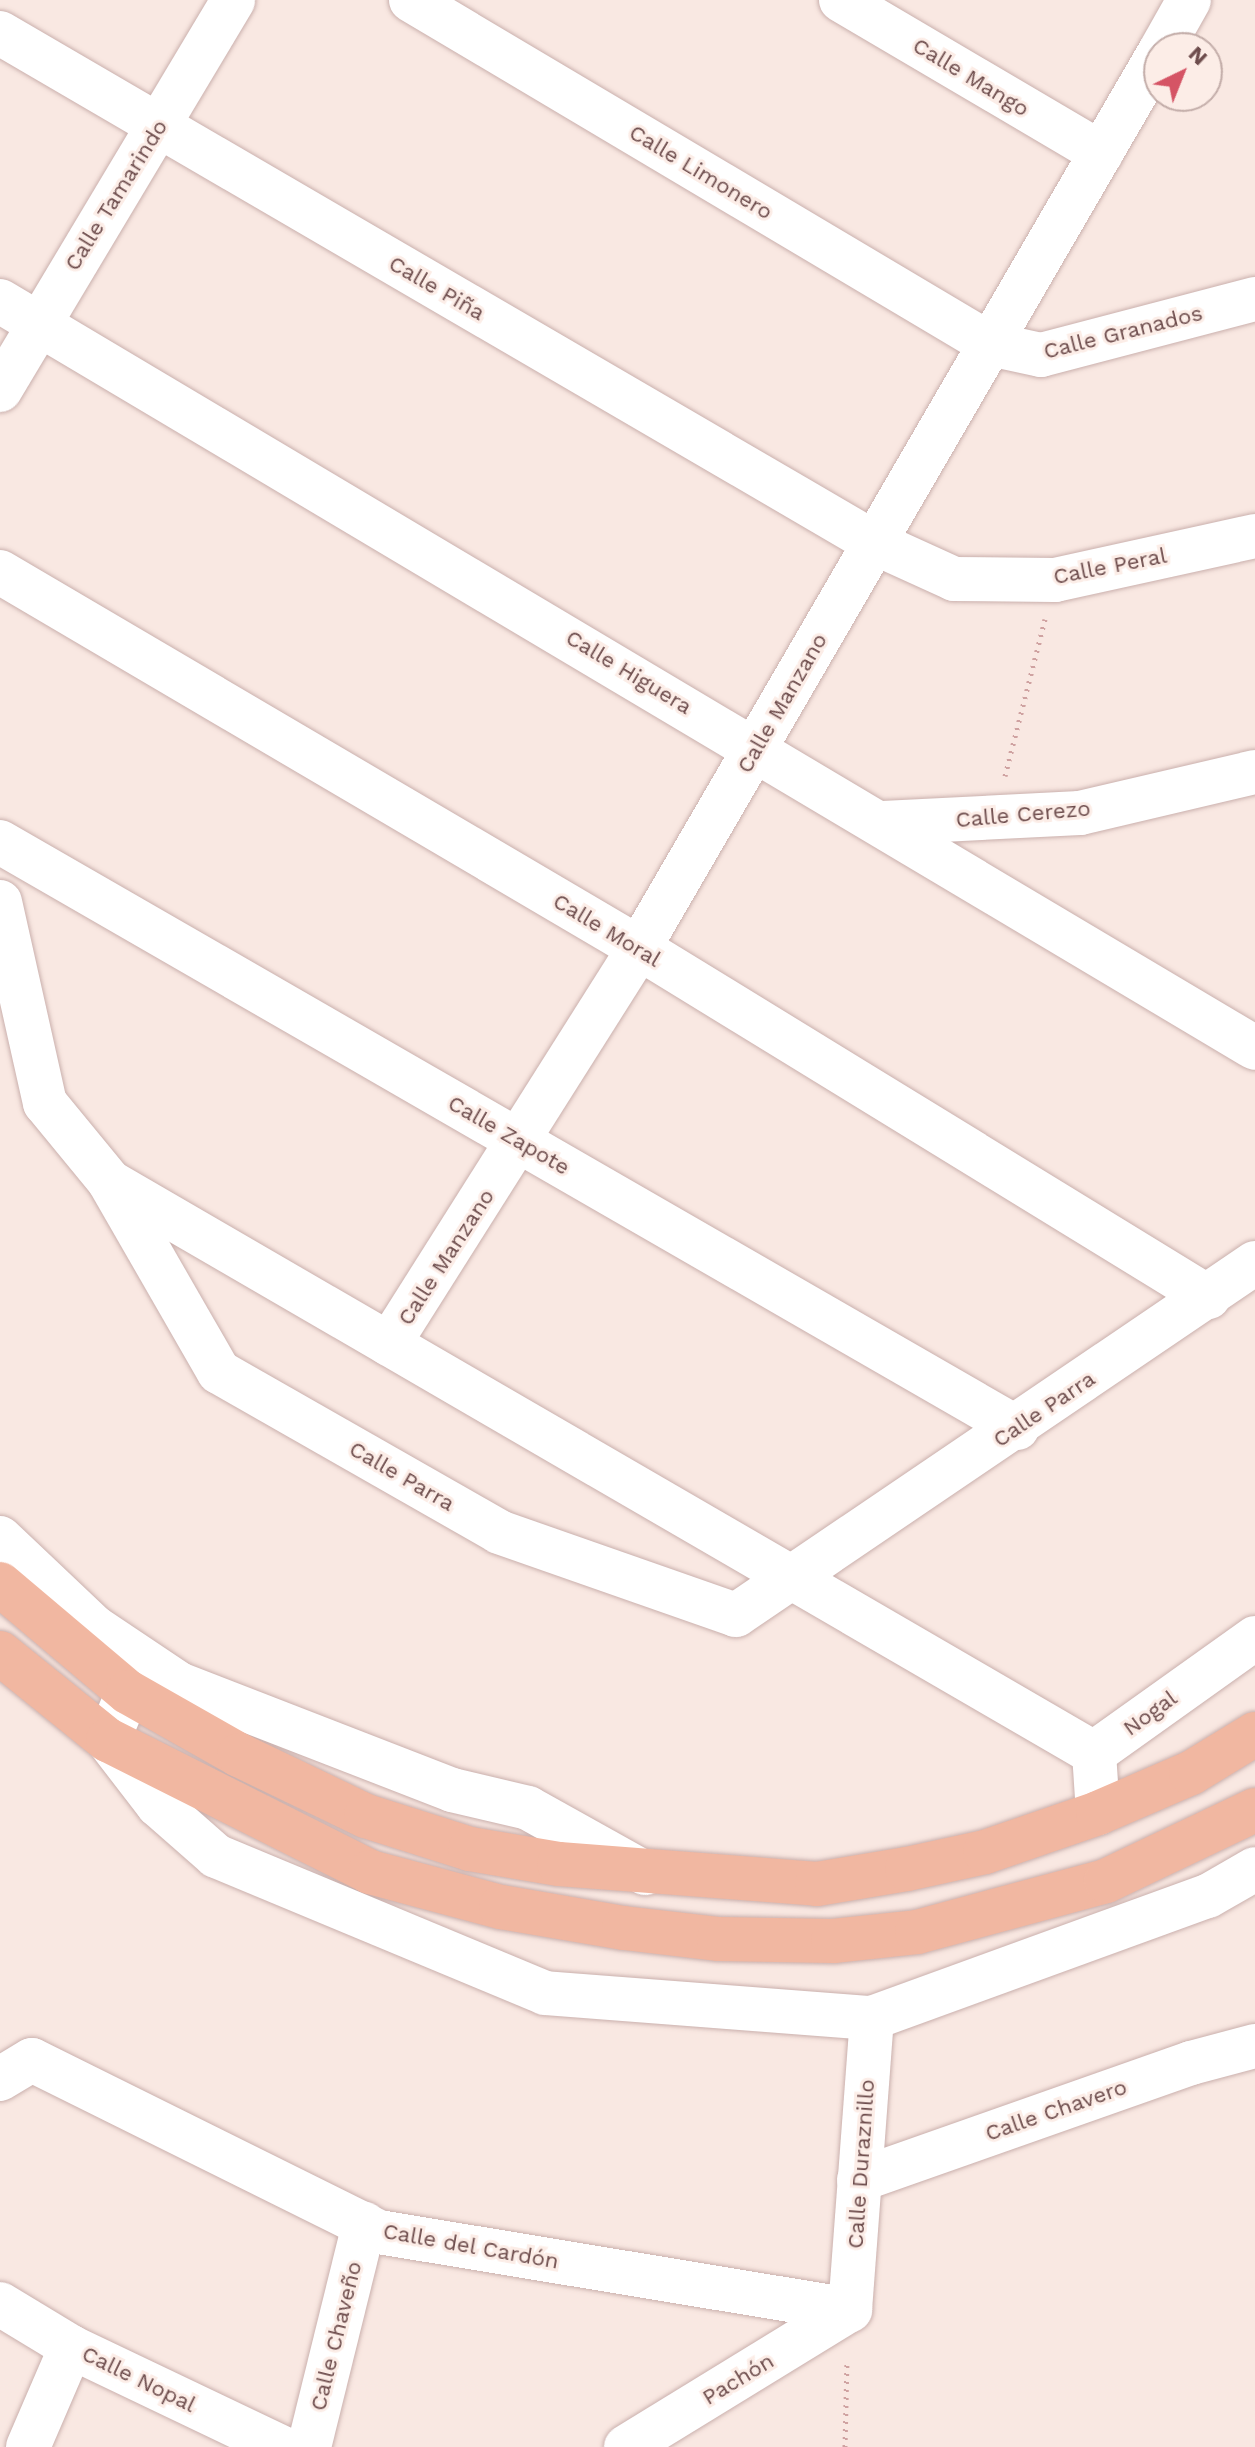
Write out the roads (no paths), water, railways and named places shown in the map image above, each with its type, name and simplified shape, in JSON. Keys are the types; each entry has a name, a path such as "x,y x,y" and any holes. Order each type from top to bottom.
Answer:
{"main road":[{"path":"0,1584 128,1692 239,1755 366,1816 470,1849 645,1873 817,1884 985,1852 1098,1813 1191,1773 1255,1734"},
{"path":"3,1661 108,1740 370,1872 501,1907 719,1939 833,1941 917,1932 1106,1881 1240,1819"}],"street":[{"name":"Calle Tamarindo","path":"0,390 18,312 159,126 233,0"},
{"name":"Calle Limonero","path":"411,0 990,344"},
{"name":"Calle Mango","path":"841,0 1101,153"},
{"name":"Calle Manzano","path":"1170,32 1189,0"},
{"name":"Calle Piña","path":"0,33 875,543"},
{"name":"Calle Manzano","path":"389,1344 522,1142 639,948 1143,80"},
{"name":"Calle Granados","path":"990,344 1041,355 1255,299"},
{"name":"Calle Higuera","path":"18,312 756,747 1255,1048"},
{"name":"Calle Peral","path":"875,543 954,579 1055,580 1255,536"},
{"name":"Calle Moral","path":"0,572 639,948 1208,1297"},
{"name":"Calle Cerezo","path":"883,823 1080,813 1255,772"},
{"name":"Calle Zapote","path":"0,842 1017,1428"},
{"name":"Calle Parra","path":"0,902 45,1103 109,1181 219,1372 499,1532 736,1615 1017,1428 1255,1263"},
{"name":"Calle Parra","path":"109,1181 1094,1753"},
{"path":"0,1538 94,1627 179,1684 452,1790 528,1808 645,1873"},
{"name":"Nogal","path":"1094,1753 1255,1638"},
{"path":"128,1692 108,1740 158,1805 216,1856 545,1993 872,2018 1208,1896 1254,1870 1240,1819"},
{"path":"1094,1753 1098,1813"},
{"name":"Calle Duraznillo","path":"850,2310 872,2018"},
{"name":"Calle Chavero","path":"859,2180 1191,2063 1255,2046"},
{"name":"Calle del Cardón","path":"16,2069 379,2232 850,2310"},
{"name":"Calle Chaveño","path":"309,2447 364,2224"},
{"name":"Calle Nopal","path":"0,2304 71,2347 281,2447"},
{"name":"Pachón","path":"626,2447 850,2310"},
{"path":"28,2447 71,2347"}]}
